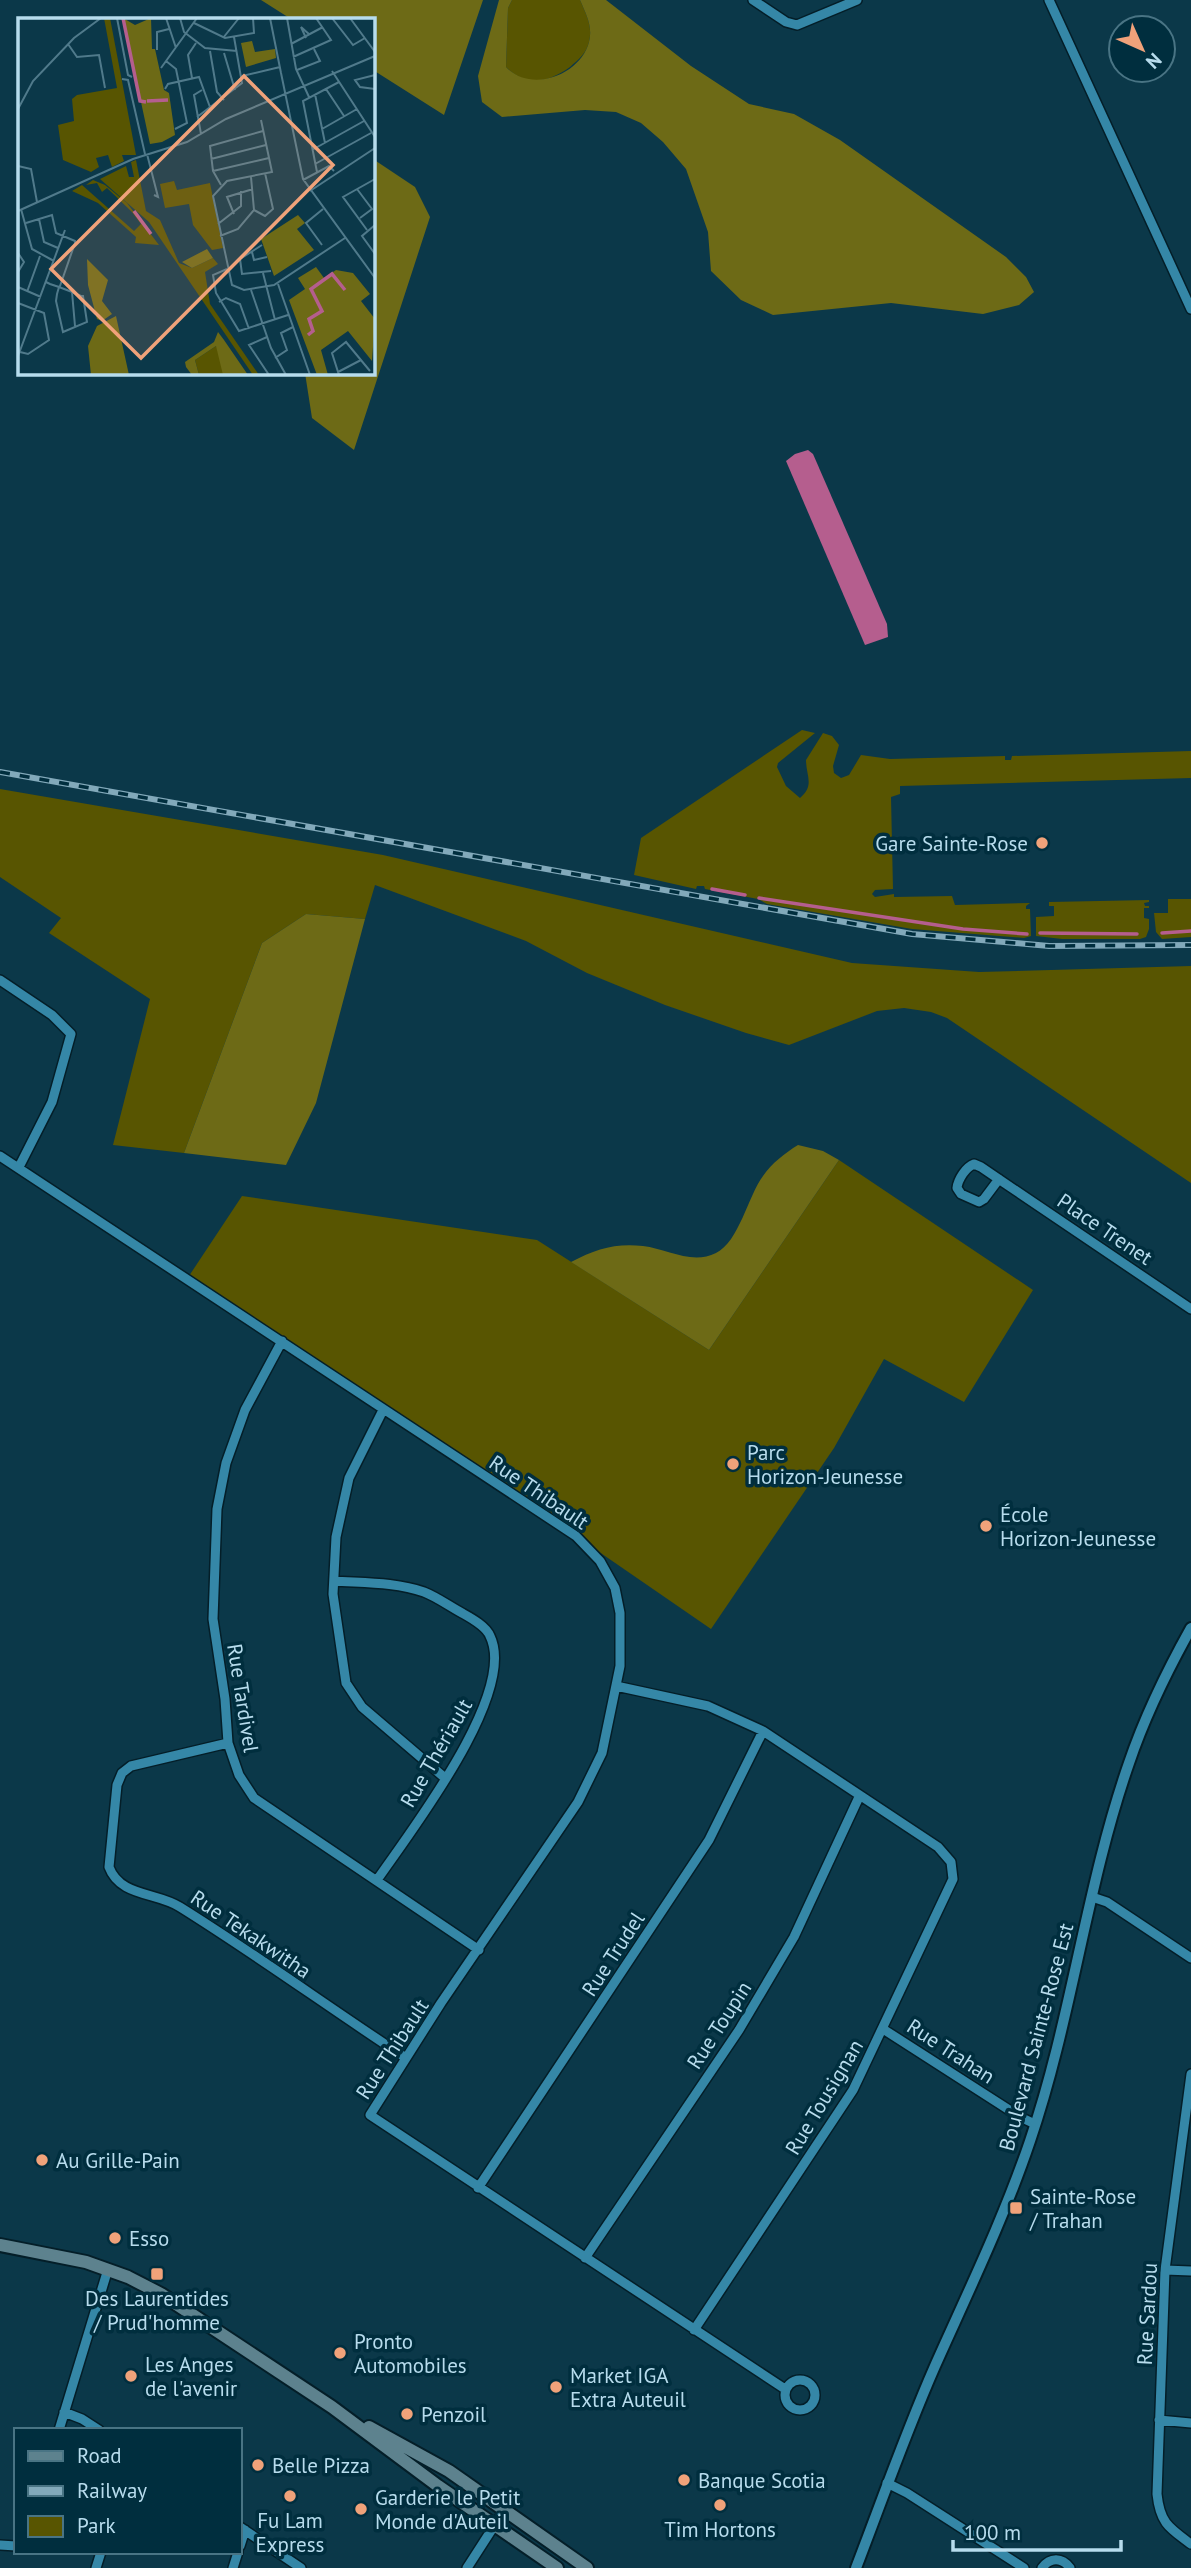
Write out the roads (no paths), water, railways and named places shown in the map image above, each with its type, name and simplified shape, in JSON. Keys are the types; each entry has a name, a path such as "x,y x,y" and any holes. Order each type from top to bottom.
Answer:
{"main road":[{"path":"0,2245 60,2255 108,2269 161,2294 332,2407 438,2486 557,2568"},
{"path":"332,2407 449,2471 587,2568"}],"street":[{"path":"753,0 782,20 797,25 857,0"},
{"path":"1049,0 1191,309"},
{"path":"0,980 52,1015 71,1034 52,1102 19,1167"},
{"name":"Rue Thibault","path":"0,1156 576,1536 600,1560 615,1588 620,1613 620,1665 602,1753 578,1802 370,2115 478,2188"},
{"name":"Place Trenet","path":"999,1179 979,1202 961,1194 957,1188 964,1173 974,1164 999,1179 1191,1309"},
{"name":"Rue Tardivel","path":"282,1341 245,1410 226,1463 217,1509 213,1619 225,1699 228,1742 239,1775 254,1798 479,1950"},
{"path":"383,1410 349,1478 336,1537 333,1594 346,1683 362,1707 445,1778"},
{"name":"Rue Thériault","path":"334,1581 397,1586 424,1592 469,1617 489,1633 496,1652 489,1693 472,1734 377,1880"},
{"name":"Boulevard Sainte-Rose Est","path":"856,2568 887,2483 1011,2190 1035,2124 1062,2029 1092,1897 1129,1763 1163,1682 1191,1628"},
{"name":"Rue Tousignan","path":"616,1686 708,1706 763,1731 938,1847 951,1862 953,1879 848,2098 694,2330"},
{"name":"Rue Trudel","path":"478,2188 709,1840 763,1731"},
{"name":"Rue Tekakwitha","path":"228,1742 131,1766 122,1773 117,1785 109,1867 112,1877 123,1887 177,1905 406,2058"},
{"name":"Rue Toupin","path":"584,2258 739,2031 794,1937 859,1797"},
{"path":"1092,1897 1107,1902 1191,1958"},
{"name":"Rue Trahan","path":"883,2029 1035,2124"},
{"name":"Rue Sardou","path":"1191,2074 1188,2116 1165,2270 1159,2420 1159,2512 1168,2527 1191,2544"},
{"path":"478,2188 786,2389"},
{"path":"60,2428 108,2269"},
{"path":"1165,2270 1191,2271"},
{"path":"64,2412 96,2428"},
{"path":"1159,2420 1191,2423"},
{"path":"887,2483 1024,2568"},
{"path":"467,2568 505,2509"},
{"path":"242,2528 301,2568"},
{"path":"1042,2568 1049,2561 1058,2559 1070,2568"}],"waterway":[{"path":"712,889 745,895"},
{"path":"759,898 963,929 1027,934"},
{"path":"1162,933 1191,931"},
{"path":"1040,933 1137,934"}],"railway":[{"path":"0,772 912,934 1049,946 1191,945"}],"place":[{"name":"Gare Sainte-Rose","path":"1042,843"},
{"name":"Parc Horizon-Jeunesse","path":"733,1464"},
{"name":"École Horizon-Jeunesse","path":"986,1526"},
{"name":"Au Grille-Pain","path":"42,2160"},
{"name":"Sainte-Rose / Trahan","path":"1016,2208"},
{"name":"Esso","path":"115,2238"},
{"name":"Des Laurentides / Prud'homme","path":"157,2274"},
{"name":"Pronto Automobiles","path":"340,2353"},
{"name":"Les Anges de l'avenir","path":"131,2376"},
{"name":"Market IGA Extra Auteuil","path":"556,2387"},
{"name":"Penzoil","path":"407,2414"},
{"name":"Belle Pizza","path":"258,2465"},
{"name":"Banque Scotia","path":"684,2480"},
{"name":"Fu Lam Express","path":"290,2496"},
{"name":"Tim Hortons","path":"720,2505"},
{"name":"Garderie le Petit Monde d'Auteil","path":"361,2509"}]}
